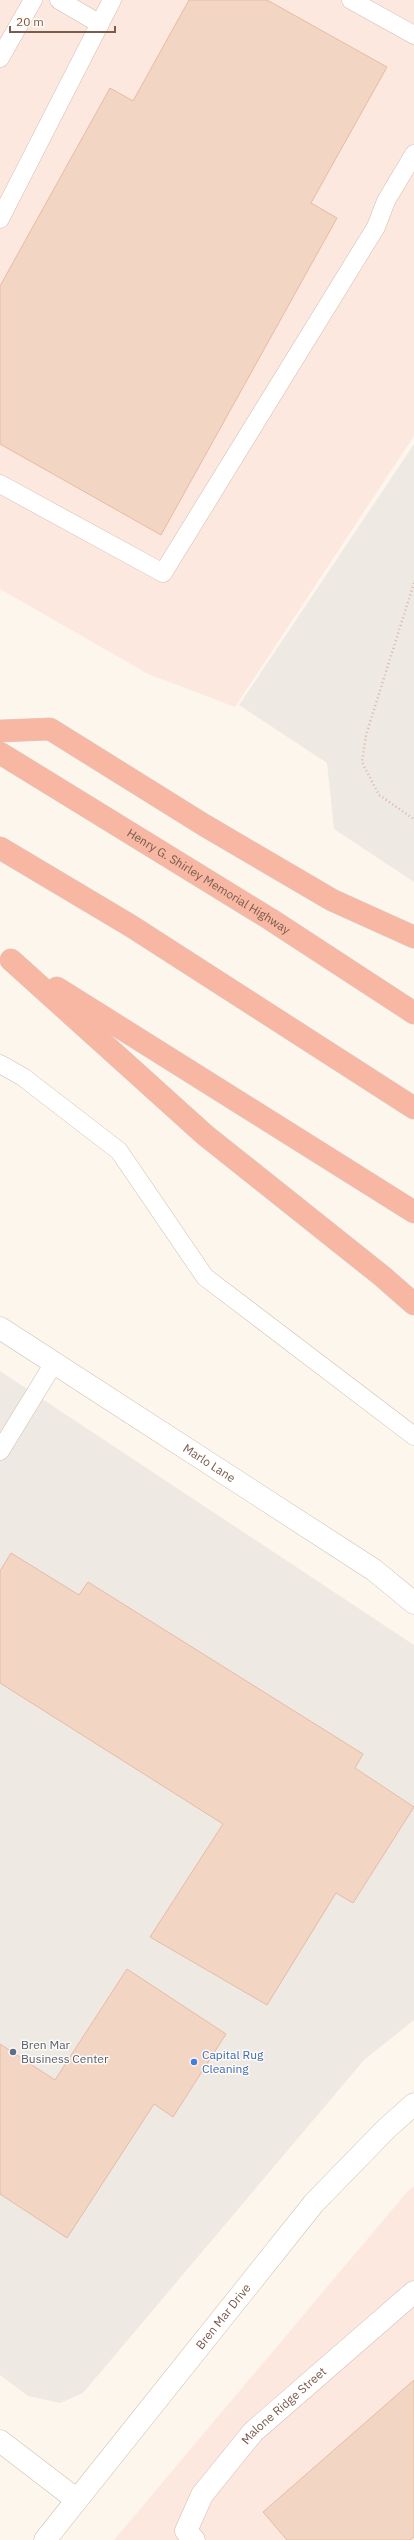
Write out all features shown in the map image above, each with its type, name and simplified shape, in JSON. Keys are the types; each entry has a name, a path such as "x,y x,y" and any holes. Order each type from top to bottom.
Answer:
{"highway":[{"path":"0,731 50,729 204,825 332,900 414,937"},
{"name":"Henry G. Shirley Memorial Highway","path":"0,753 270,919 414,1013"},
{"path":"0,848 131,926 414,1108"},
{"path":"5,957 231,1095 414,1212"},
{"path":"5,957 205,1135 382,1276 414,1304"}],"street":[{"name":"Marlo Lane","path":"0,1328 374,1570 414,1603"},
{"name":"Bren Mar Drive","path":"45,2540 314,2204 386,2129 414,2104"},
{"name":"Malone Ridge Street","path":"194,2540 186,2531 202,2495 253,2432 414,2292"},
{"path":"0,2441 77,2500"}],"lane":[{"path":"0,58 33,0"},
{"path":"59,0 100,24"},
{"path":"0,219 112,0"},
{"path":"351,0 414,35"},
{"path":"0,484 163,574 376,227 386,201 414,154"},
{"path":"0,1064 23,1077 119,1151 205,1277 414,1436"},
{"path":"0,1451 54,1363"}],"path":[{"path":"414,583 366,735 362,762 379,795 414,819"}],"shaded area":[{"path":"0,0 414,0 414,436 235,707 148,674 0,589"},
{"path":"414,444 414,882 334,829 327,763 239,705"},
{"path":"0,1371 414,1645 414,2020 364,2060 83,2393 60,2403 28,2396 0,2375"},
{"path":"414,2186 414,2540 114,2540 407,2192"}],"building":[{"path":"189,0 267,0 387,67 311,203 337,218 161,535 0,444 0,286 110,88 133,101"},
{"path":"11,1553 79,1595 88,1582 363,1754 355,1768 414,1807 353,1903 336,1893 267,2005 150,1937 223,1824 0,1683 0,1571"},
{"path":"127,1969 226,2034 173,2117 154,2104 67,2238 0,2194 0,2044 55,2080"},
{"path":"414,2380 414,2537 410,2540 287,2540 263,2512"}],"place":[{"name":"Bren Mar Business Center","path":"13,2052"},
{"name":"Capital Rug Cleaning","path":"194,2062"}]}
